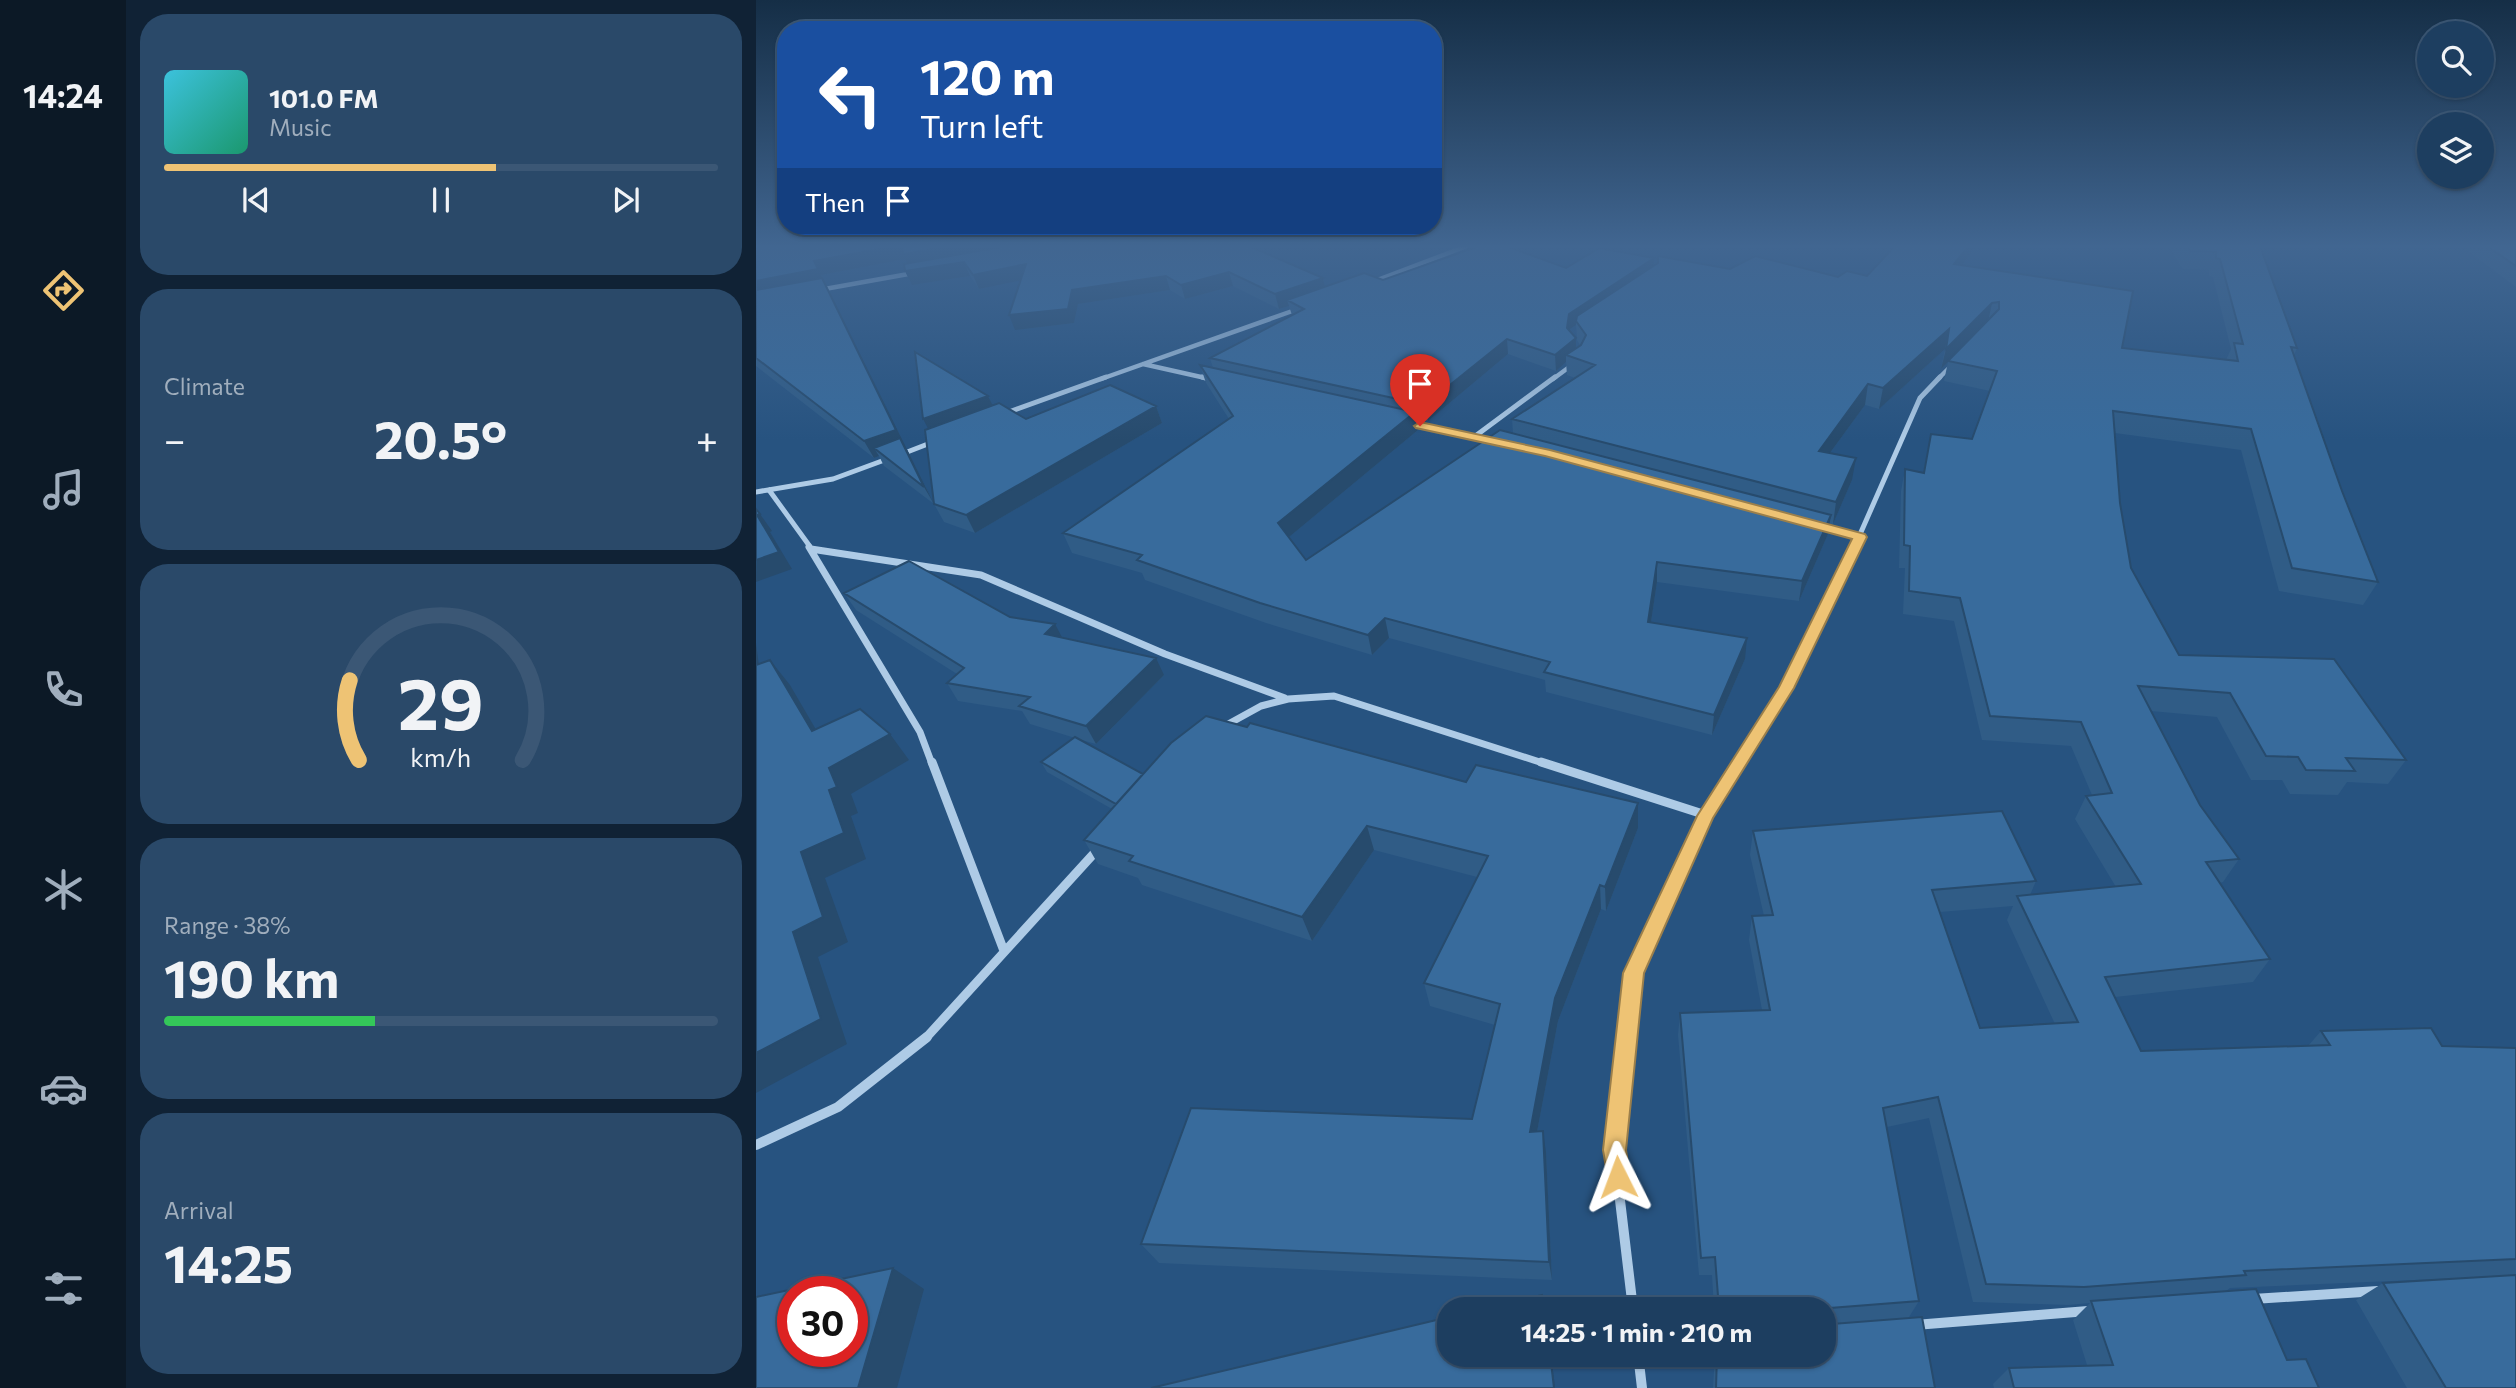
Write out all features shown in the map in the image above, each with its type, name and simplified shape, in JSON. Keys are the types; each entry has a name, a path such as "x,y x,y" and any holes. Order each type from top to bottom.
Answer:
{"street":[{"path":"1003,414 1293,311"},
{"path":"1474,437 1578,361"},
{"path":"1632,1297 1615,1150 1634,973 1706,816 1787,688 1860,537 1920,398 1955,362"},
{"path":"1143,364 1221,382"},
{"path":"1406,423 1498,442"},
{"path":"756,492 833,479 943,438"},
{"path":"769,490 811,549 920,732 1004,951"},
{"path":"1808,523 1860,537"},
{"path":"811,549 982,575 1165,654 1284,698"},
{"path":"1214,733 1236,716 1284,698 1334,696 1706,816"},
{"path":"756,1145 838,1107 922,1042 1107,839"},
{"path":"2237,1300 2397,1290"},
{"path":"1906,1325 2100,1310"},
{"path":"1640,1367 1642,1388"}],"building":[{"path":"756,311 838,311 896,430 864,441 756,358"},
{"path":"1010,311 1051,311 1009,315"},
{"path":"1301,311 1574,311 1569,314 1567,328 1576,338 1555,355 1507,339 1425,405 1210,358"},
{"path":"1585,311 1984,311 1946,349 1949,329 1883,388 1868,384 1819,451 1856,458 1836,502 1512,419 1595,365 1566,355 1581,345 1586,335 1576,321 1577,316"},
{"path":"1997,311 2129,311 2122,348 2238,361 2234,343 2243,344 2234,311 2283,311 2297,348 2291,347 2342,491 2378,582 2292,568 2251,429 2113,411 2120,503 2131,568 2179,655 2334,659 2406,760 2346,758 2355,771 2306,770 2298,757 2266,756 2230,693 2138,686 2200,805 2239,859 2206,862 2270,959 2105,977 2141,1051 2330,1045 2321,1031 2431,1028 2442,1046 2516,1048 2516,1259 2244,1271 2246,1275 2084,1287 1986,1284 1938,1097 1883,1108 1919,1301 1836,1308 1836,1297 1718,1297 1715,1257 1701,1258 1680,1013 1770,1010 1752,916 1773,915 1753,831 2002,811 2036,881 1932,890 1980,1028 2078,1022 2017,896 2141,884 2086,796 2112,793 2081,722 1990,716 1960,598 1909,591 1910,546 1904,545 1905,469 1924,473 1931,434 1972,439 1997,371 1948,361"},
{"path":"915,352 988,396 923,419"},
{"path":"1200,365 1415,412 1278,523 1306,560 1500,430 1831,515 1802,581 1657,562 1648,622 1747,638 1714,715 1544,672 1550,662 1385,618 1368,635 1260,603 1137,560 1142,555 1063,533 1233,416"},
{"path":"1110,385 1156,406 966,515 934,504 925,430 999,403 1026,419"},
{"path":"900,438 924,487 874,448"},
{"path":"756,509 779,552 756,560"},
{"path":"909,561 1010,617 1055,624 1045,634 1156,658 1086,726 1019,706 1030,697 947,683 964,668 844,593"},
{"path":"770,660 812,731 860,709 890,734 829,768 837,787 829,790 844,833 801,852 823,917 793,932 821,1019 756,1053 756,665"},
{"path":"1206,716 1247,727 1250,723 1466,782 1476,765 1638,803 1605,887 1600,885 1555,998 1530,1132 1543,1131 1549,1262 1141,1244 1191,1108 1472,1119 1500,1004 1424,983 1488,856 1367,826 1302,917 1129,861 1133,856 1084,840 1171,743"},
{"path":"1075,737 1143,774 1116,804 1041,762"},
{"path":"893,1268 868,1354 868,1276 855,1276"},
{"path":"2516,1275 2516,1388 2446,1388 2383,1283"},
{"path":"2256,1289 2287,1360 2306,1359 2319,1388 2014,1388 2009,1368 2113,1365 2091,1301"},
{"path":"777,1293 777,1367 864,1367 858,1388 756,1388 756,1297"},
{"path":"1922,1317 1935,1388 1716,1388 1717,1367 1836,1367 1836,1324"},
{"path":"1437,1320 1437,1367 1552,1367 1554,1388 1151,1388"}],"route":[{"path":"1420,426 1546,453 1860,537 1787,688 1706,816 1634,973 1615,1150 1618,1177"}]}
